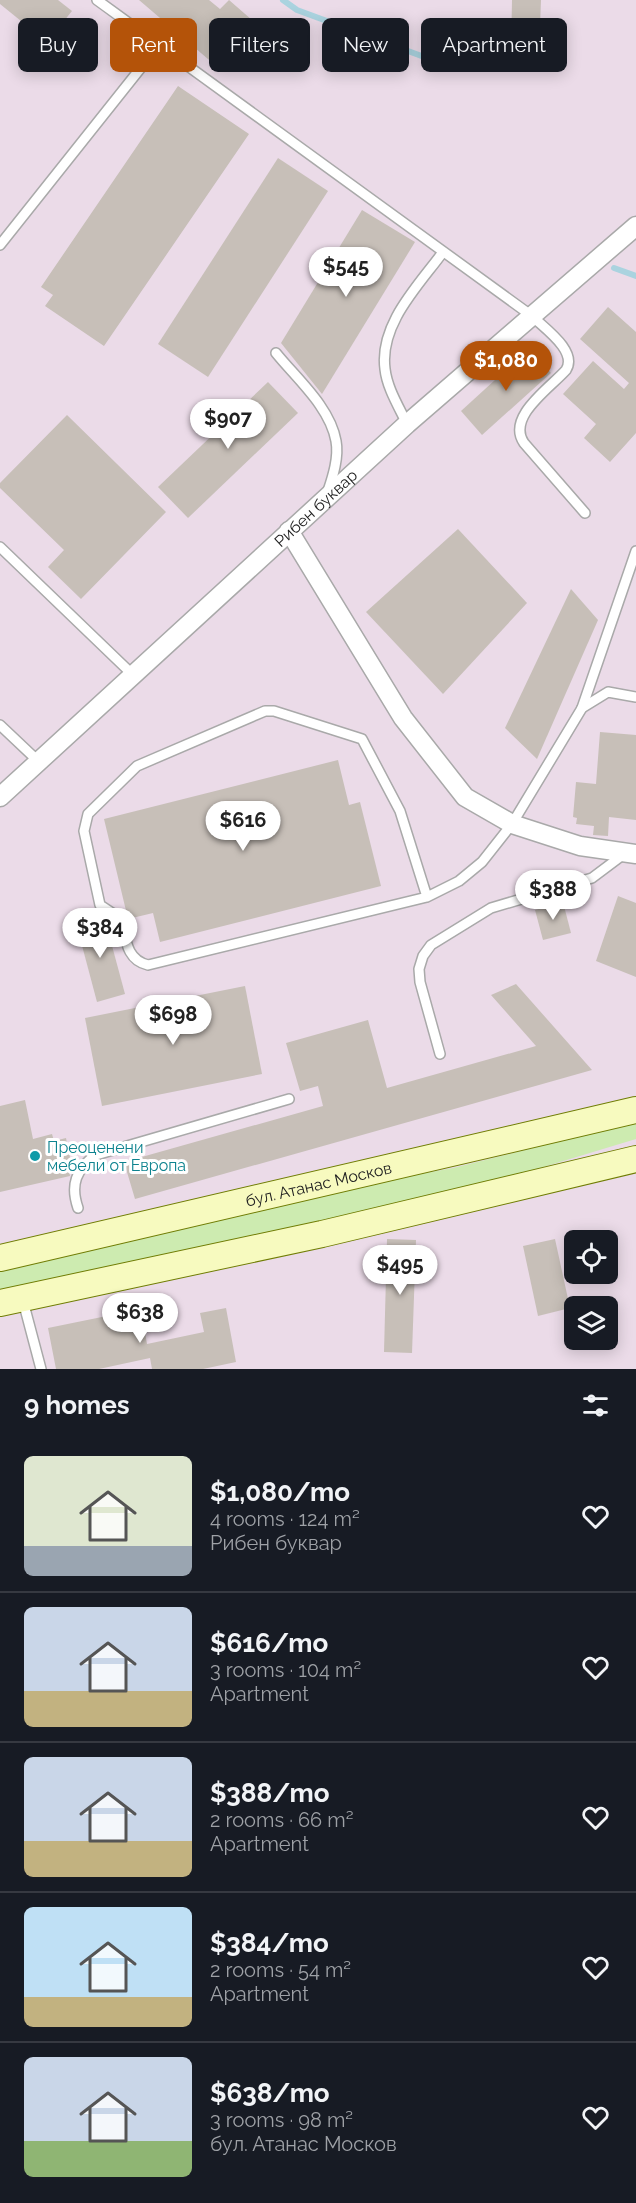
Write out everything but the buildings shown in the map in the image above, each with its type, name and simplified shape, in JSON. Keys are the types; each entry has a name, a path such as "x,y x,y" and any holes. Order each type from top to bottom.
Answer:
{"main road":[{"name":"бул. Атанас Москов","path":"0,1258 636,1110"},
{"path":"11,1301 322,1234 636,1159"}],"street":[{"name":"Рибен буквар","path":"0,797 37,760 407,424 636,226"},
{"path":"289,531 403,718 433,760 465,797 512,824 580,846 631,853"}],"lane":[{"path":"97,0 122,18"},
{"path":"0,245 138,72"},
{"path":"196,72 532,316 568,353 570,362 566,370 521,418 520,438 585,513"},
{"path":"407,424 389,386 385,368 385,346 393,322 443,252"},
{"path":"276,353 329,419 337,442 335,466 326,498"},
{"path":"0,547 132,675"},
{"path":"427,897 400,811 362,739 274,711 265,711 137,766 88,814 84,822 100,905 121,920 130,956 138,963 148,965 427,897 459,881 482,862 512,824 582,708 636,551"},
{"path":"582,708 608,692 636,697"},
{"path":"0,724 37,760"},
{"path":"440,1054 420,982 421,962 431,945 491,908 592,878 631,853"},
{"path":"78,1208 74,1184 78,1172 96,1155 289,1100"},
{"path":"11,1301 41,1369"}],"shaded area":[{"path":"0,0 636,0 636,1369 0,1369"}],"green space":[{"path":"636,1122 636,1139 322,1234 0,1303 0,1258 281,1199 453,1168"}],"waterway":[{"path":"283,0 297,10 421,56"},
{"path":"614,268 636,276"}],"place":[{"name":"Преоценени мебели от Европа","path":"35,1156"}]}
